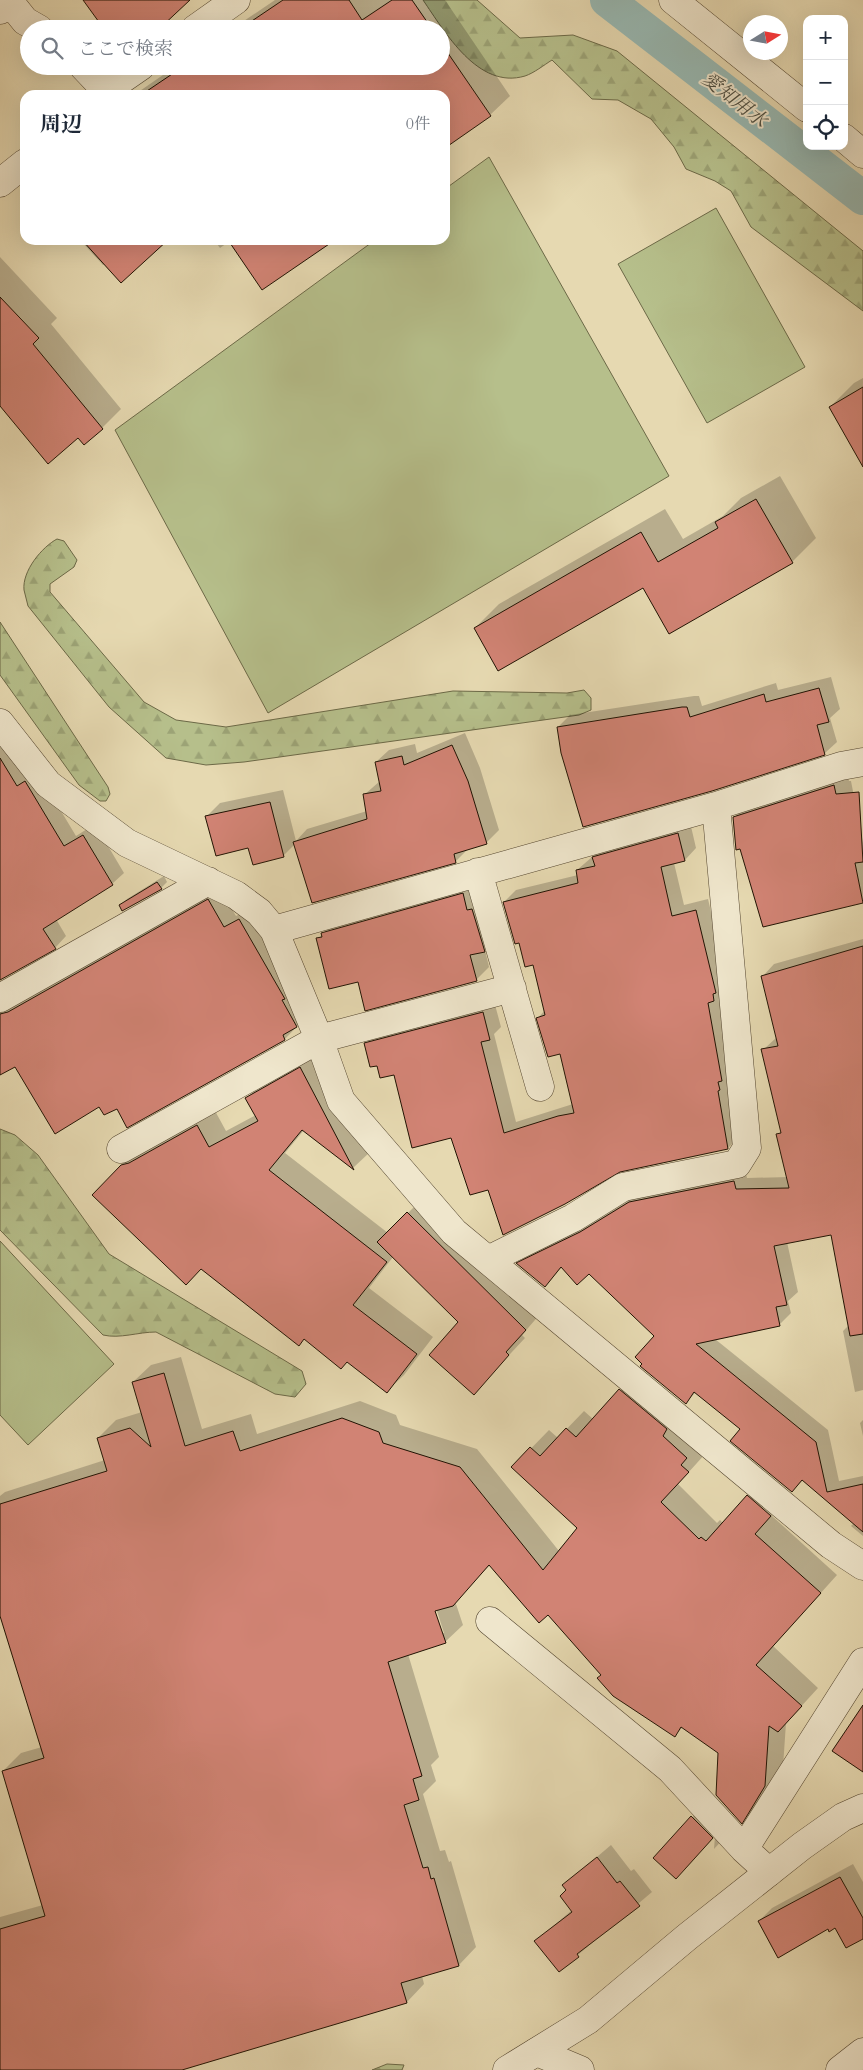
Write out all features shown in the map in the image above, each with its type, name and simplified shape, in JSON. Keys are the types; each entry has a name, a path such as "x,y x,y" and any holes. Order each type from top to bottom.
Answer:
{"street":[{"path":"208,20 236,0"},
{"path":"673,0 803,105"},
{"path":"6,4 24,20"},
{"path":"91,75 104,90 128,75"},
{"path":"848,141 863,154"},
{"path":"0,183 20,167"},
{"path":"0,723 48,784 128,843 236,894 259,912 274,930 319,1039 341,1101 454,1232 831,1545 863,1566"},
{"path":"274,930 716,806 841,766 863,762"},
{"path":"488,1260 573,1218 623,1187 737,1164 747,1148 716,806"},
{"path":"478,872 540,1087"},
{"path":"0,998 208,881"},
{"path":"121,1149 319,1039 512,988"},
{"path":"490,1622 670,1769 744,1849 769,1872"},
{"path":"744,1849 863,1662"},
{"path":"520,2064 588,2020 687,1937 769,1872 843,1817 863,1808"},
{"path":"840,2070 863,2052"},
{"path":"520,2064 580,2070"}],"green space":[{"path":"423,0 477,0 520,38 573,35 617,51 863,251 863,311 751,227 731,191 715,181 686,169 674,147 651,119 618,100 592,99 552,60 525,76 508,78 492,75 478,67 453,42 450,38 450,20 437,20"},
{"path":"489,157 669,476 268,713 115,430 368,245 450,245 450,185"},
{"path":"716,208 805,367 707,423 618,264"},
{"path":"57,539 64,541 77,560 74,567 50,584 50,592 144,702 176,720 226,727 453,691 567,693 584,690 591,698 591,710 579,715 244,762 206,765 166,758 109,707 28,606 24,590 26,575 39,554"},
{"path":"0,622 108,787 110,794 106,801 100,801 79,785 0,675"},
{"path":"0,1129 15,1135 38,1155 109,1254 302,1371 306,1384 295,1397 275,1394 156,1332 116,1336 103,1335 0,1230"},
{"path":"0,1241 114,1364 28,1445 0,1415"},
{"path":"387,2064 404,2065 402,2070 372,2070"}],"building":[{"path":"83,0 190,0 169,20 97,20"},
{"path":"283,0 349,0 362,20 253,20"},
{"path":"392,0 412,0 426,20 362,20"},
{"path":"450,56 491,116 450,145 450,90 148,90 171,75 450,75"},
{"path":"87,245 163,245 121,283"},
{"path":"231,245 328,245 262,290"},
{"path":"0,297 39,338 33,344 103,429 84,445 78,438 48,464 0,406"},
{"path":"863,387 863,467 829,407"},
{"path":"756,499 793,563 669,634 643,588 498,671 474,628 641,532 658,562 718,528 715,522"},
{"path":"819,688 829,722 817,725 825,755 712,791 583,827 561,753 557,727 682,707 687,707 690,717 764,694 766,702"},
{"path":"452,745 468,781 487,844 454,854 456,863 312,903 293,842 367,819 363,794 381,791 375,762 402,756 404,765"},
{"path":"0,758 17,786 25,781 64,846 83,835 113,885 43,929 56,949 0,980"},
{"path":"834,785 836,794 859,792 863,862 855,863 863,903 763,927 740,849 736,850 733,817"},
{"path":"270,802 284,857 253,865 248,848 216,856 205,816"},
{"path":"678,833 685,861 661,867 672,916 696,910 716,993 713,994 714,1001 708,1003 722,1081 718,1082 720,1090 718,1091 728,1149 620,1172 565,1204 503,1235 488,1190 470,1195 451,1138 412,1148 394,1075 380,1078 377,1066 370,1067 364,1043 483,1012 490,1040 481,1042 504,1133 558,1116 574,1113 560,1054 548,1057 536,1018 545,1015 533,965 525,967 519,943 515,944 503,902 578,883 576,870 595,866 592,857"},
{"path":"157,882 162,889 122,911 119,905"},
{"path":"463,893 467,910 472,909 485,952 470,955 477,981 365,1011 358,982 329,989 316,938 322,937 321,933"},
{"path":"208,899 224,927 239,919 285,999 282,1000 297,1027 283,1035 285,1040 127,1128 117,1109 104,1115 99,1107 55,1134 15,1067 0,1075 0,1014 8,1012"},
{"path":"863,946 863,1334 850,1336 831,1235 774,1246 787,1305 776,1307 780,1326 696,1344 816,1442 827,1492 863,1484 863,1532 802,1480 792,1492 730,1441 740,1429 694,1392 686,1404 640,1366 642,1364 635,1357 654,1336 589,1274 577,1285 561,1267 545,1287 516,1263 580,1232 629,1202 734,1181 736,1189 789,1188 776,1134 781,1133 761,1049 778,1046 761,976"},
{"path":"300,1067 354,1170 302,1130 269,1170 387,1262 353,1305 417,1354 387,1393 347,1362 341,1369 304,1339 299,1346 201,1269 186,1285 92,1195 121,1165 129,1163 197,1125 209,1147 258,1121 245,1098"},
{"path":"407,1212 526,1330 506,1352 509,1355 474,1395 429,1355 458,1322 377,1242"},
{"path":"164,1373 185,1446 233,1431 240,1451 342,1418 379,1432 383,1443 460,1467 543,1570 577,1528 511,1467 530,1447 540,1456 566,1428 576,1437 619,1389 667,1429 663,1436 687,1458 681,1465 689,1472 661,1502 699,1539 701,1537 706,1541 747,1495 771,1516 755,1534 821,1593 756,1665 802,1706 778,1732 769,1726 765,1786 742,1824 716,1795 718,1753 681,1727 675,1737 613,1696 597,1678 601,1675 548,1615 539,1623 489,1565 453,1606 435,1611 446,1643 388,1662 422,1776 413,1779 419,1800 404,1805 423,1868 428,1867 431,1879 434,1878 459,1966 401,1983 407,2003 182,2070 0,2070 0,1929 45,1916 2,1771 44,1758 0,1616 0,1504 107,1471 97,1438 130,1428 151,1447 132,1382"},
{"path":"863,1705 863,1772 832,1751"},
{"path":"691,1816 713,1838 676,1879 653,1858"},
{"path":"597,1857 617,1883 620,1881 640,1906 577,1954 579,1957 559,1972 534,1941 572,1912 560,1896 566,1890 562,1885"},
{"path":"840,1877 863,1918 863,1939 846,1948 835,1928 829,1932 828,1929 778,1958 758,1921"}],"waterway":[{"name":"愛知用水","path":"607,0 863,198"}]}
